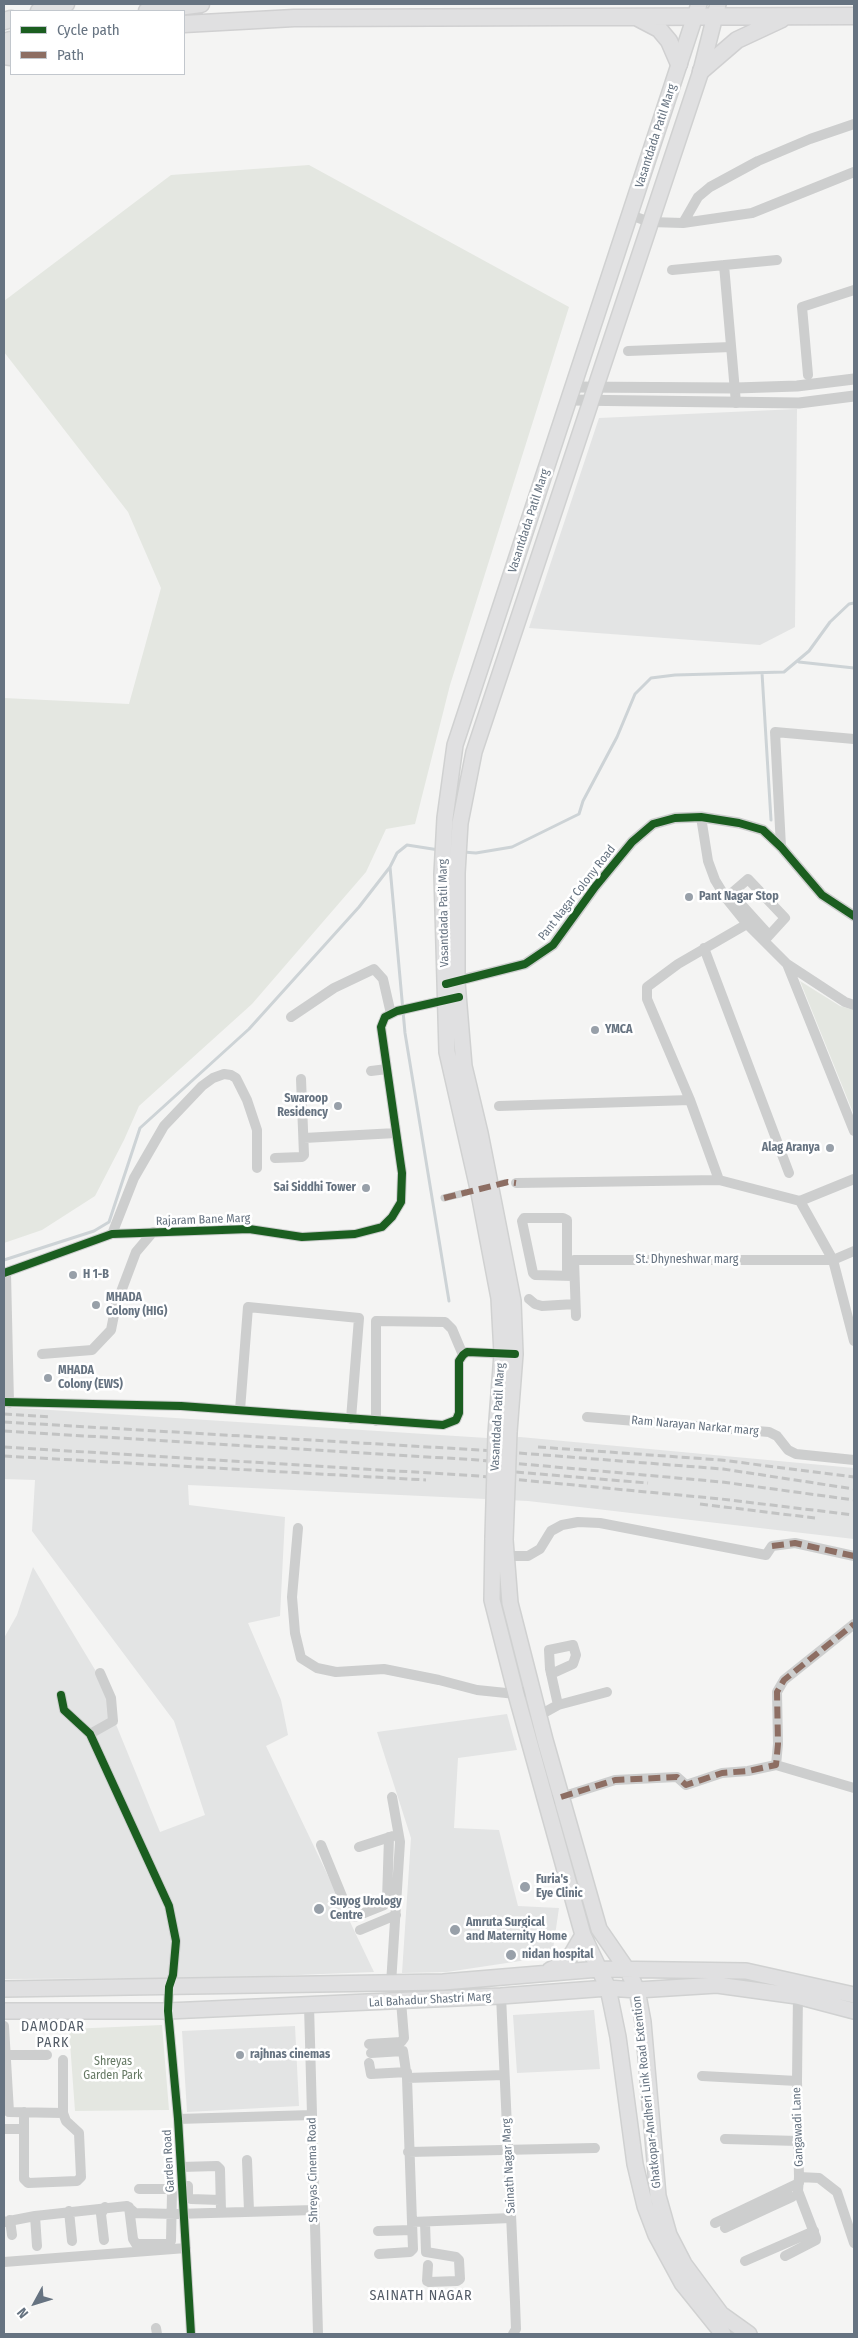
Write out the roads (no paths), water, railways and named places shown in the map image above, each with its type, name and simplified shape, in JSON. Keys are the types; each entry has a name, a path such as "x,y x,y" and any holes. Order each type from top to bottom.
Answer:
{"highway":[{"path":"43,10 66,4"},
{"path":"154,10 201,4"},
{"path":"185,24 294,18 636,17 697,10 789,16 854,16"},
{"path":"701,71 737,40 789,16"},
{"path":"636,17 659,29 669,41 679,64"}],"main road":[{"name":"Vasantdada Patil Marg","path":"628,1971 599,1929 561,1797 516,1694 492,1600 499,1533 502,1433 513,1301 494,1240 452,991 450,874 444,830 455,745 697,10"},
{"name":"Vasantdada Patil Marg","path":"450,874 474,752 701,71 716,10"},
{"path":"501,604 520,612"},
{"name":"Vasantdada Patil Marg","path":"499,1533 505,1556 510,1603 538,1716 537,1741 546,1801 583,1935 608,1988"},
{"path":"561,1852 576,1849"},
{"path":"575,1905 591,1901"},
{"path":"540,1975 567,1962 583,1935"},
{"name":"Lal Bahadur Shastri Marg","path":"4,1989 391,1984 540,1975 599,1969 628,1971 746,1971 854,2011"},
{"name":"Ghatkopar-Andheri Link Road Extention","path":"628,1971 637,1990 643,2022 653,2161 658,2196 669,2235 684,2264 721,2314 748,2334"},
{"name":"Lal Bahadur Shastri Marg","path":"4,2011 168,2012 500,1996 608,1988 637,1990 717,1985 798,1989 854,1995"},
{"name":"Ghatkopar-Andheri Link Road Extention","path":"608,1988 618,2037 635,2164 645,2206 656,2235 682,2283 723,2334"},
{"path":"635,2164 653,2161"}],"street":[{"path":"683,223 693,204 710,188 758,161 810,139 854,124"},
{"path":"630,214 650,222 683,223 752,213 854,172"},
{"path":"672,270 777,260"},
{"path":"724,265 736,403"},
{"path":"808,375 802,307 854,290"},
{"path":"628,351 731,346"},
{"path":"593,395 797,386 854,379"},
{"path":"571,393 736,403 799,403 854,396"},
{"path":"781,847 775,732 854,739"},
{"path":"701,817 708,861 715,880 787,964 854,1131"},
{"name":"Pant Nagar Colony Road","path":"452,991 525,964 553,946 595,886 632,842 653,824 675,818 701,817 739,823 763,830 781,847 822,895 854,916"},
{"path":"728,895 745,880 750,880 779,912 785,920 766,938"},
{"path":"728,895 747,924 766,938"},
{"path":"719,1180 690,1100 647,999 647,986 704,948 747,924"},
{"path":"704,948 790,1173"},
{"path":"787,964 845,1002 854,1005"},
{"path":"291,1018 334,988 374,969 383,979 391,1014 452,991"},
{"name":"Rajaram Bane Marg","path":"5,1273 112,1234 250,1229 302,1237 355,1234 382,1227 392,1218 400,1202 402,1173 381,1027 385,1017 391,1014"},
{"path":"371,1070 387,1070"},
{"path":"112,1234 134,1178 164,1126 202,1086 213,1078 224,1074 236,1078 247,1100 257,1130 256,1168"},
{"path":"275,1158 302,1158 305,1153 301,1079"},
{"path":"499,1106 690,1100"},
{"path":"304,1138 396,1133"},
{"path":"512,1182 719,1180 800,1201 854,1179"},
{"path":"444,1198 460,1194"},
{"path":"800,1201 833,1260 850,1308 854,1341"},
{"path":"570,1275 535,1275 532,1273 522,1221 524,1218 564,1218 568,1220 568,1241 573,1246 570,1275 576,1316"},
{"path":"42,1354 92,1350 111,1330 116,1305 136,1252 153,1232"},
{"name":"St. Dhyneshwar marg","path":"571,1260 833,1260 854,1251"},
{"path":"5,1273 6,1402 181,1406 433,1426 456,1420 459,1413 459,1360 463,1355 467,1352 508,1354"},
{"path":"529,1299 535,1304 542,1306 575,1304"},
{"path":"240,1410 248,1307 359,1318 350,1419"},
{"path":"376,1421 376,1321 445,1322 452,1329 463,1355"},
{"name":"Ram Narayan Narkar marg","path":"587,1417 769,1432 776,1436 788,1450 796,1454 854,1460"},
{"path":"505,1556 528,1556 540,1549 551,1530 562,1525 578,1522 600,1523 766,1555 772,1546 795,1543 854,1556"},
{"path":"298,1528 292,1597 295,1633 301,1658 317,1668 336,1672 384,1669 477,1690 516,1694 532,1690"},
{"path":"776,1765 778,1744 777,1692 784,1680 854,1624"},
{"path":"61,1695 64,1710 90,1734 113,1721 111,1698 100,1673"},
{"path":"551,1674 558,1705"},
{"path":"538,1716 558,1705 607,1692"},
{"name":"Garden Road","path":"90,1734 169,1906 176,1941 173,1975 168,1987 168,2012 184,2167 184,2213 191,2334"},
{"path":"546,1801 615,1780 677,1777 686,1786 722,1773 748,1771 776,1765 854,1788"},
{"path":"321,1845 350,1916 354,1917 384,1905 387,1900 393,1836 392,1797"},
{"path":"359,1847 393,1836"},
{"path":"391,1984 400,1842 393,1836"},
{"path":"360,1930 396,1915"},
{"name":"Gangawadi Lane","path":"798,1989 799,2180 819,2178 837,2192 854,2244"},
{"name":"Sainath Nagar Marg","path":"500,1996 516,2320 516,2329 512,2334"},
{"path":"370,2053 401,2042 404,2038 400,2001"},
{"name":"Shreyas Cinema Road","path":"309,2005 318,2334"},
{"path":"4,2026 6,2113 63,2113"},
{"path":"370,2053 403,2051 407,2075 408,2152 413,2249 410,2252 379,2254"},
{"path":"370,2053 371,2074 504,2075"},
{"path":"6,2055 47,2055"},
{"path":"24,2112 24,2179 28,2183 77,2181 81,2177 79,2133 66,2121 63,2113 63,2060"},
{"path":"702,2076 797,2081"},
{"path":"178,2119 312,2115"},
{"path":"4,2129 24,2129"},
{"path":"725,2139 798,2141"},
{"path":"408,2152 595,2148"},
{"path":"247,2160 249,2211"},
{"path":"220,2200 191,2199 188,2197 184,2167 217,2166 220,2170 221,2211"},
{"path":"766,2204 799,2180"},
{"path":"785,2256 816,2240 798,2192 799,2180"},
{"path":"129,2207 133,2239 136,2244 168,2244 171,2241 172,2193 169,2189 139,2190"},
{"path":"725,2223 766,2204 792,2197"},
{"path":"12,2235 7,2221 105,2207 129,2207 135,2213 172,2214 221,2211 314,2210"},
{"path":"104,2240 101,2214 105,2207"},
{"path":"69,2211 72,2241"},
{"path":"35,2216 38,2246"},
{"path":"378,2231 425,2222 511,2218"},
{"path":"425,2222 426,2252 456,2257 459,2260 460,2279 458,2282 429,2282 428,2265"},
{"path":"745,2261 814,2231"},
{"path":"4,2262 186,2248"}],"waterway":[{"path":"463,852 476,853 512,847 579,814 583,801 617,737 635,694 651,678 675,675 784,672 809,651 830,622 849,604 854,603"},
{"path":"799,662 854,668"},
{"path":"762,673 771,820"},
{"path":"4,1260 94,1231 109,1222 140,1128 249,1029 359,907 390,867 397,853 407,845 439,850"},
{"path":"390,867 405,1033 449,1301"}],"tunnel":[{"path":"489,1186 508,1182"},
{"path":"460,1194 479,1189"}],"railway":[{"path":"4,1414 51,1417"},
{"path":"4,1422 480,1450 723,1469 854,1489"},
{"path":"4,1431 478,1460 722,1482 854,1500"},
{"path":"4,1447 479,1476 721,1499 854,1515"},
{"path":"538,1447 721,1460 854,1477"},
{"path":"4,1456 426,1480"},
{"path":"504,1471 648,1483"},
{"path":"700,1504 815,1518"}],"place":[{"name":"Pant Nagar Stop","path":"689,897"},
{"name":"YMCA","path":"595,1030"},
{"name":"Swaroop Residency","path":"338,1106"},
{"name":"Alag Aranya","path":"830,1148"},
{"name":"Sai Siddhi Tower","path":"366,1188"},
{"name":"H 1-B","path":"73,1275"},
{"name":"MHADA Colony (HIG)","path":"96,1305"},
{"name":"MHADA Colony (EWS)","path":"48,1378"},
{"name":"Furia's Eye Clinic","path":"525,1887"},
{"name":"Suyog Urology Centre","path":"319,1909"},
{"name":"Amruta Surgical and Maternity Home","path":"455,1930"},
{"name":"nidan hospital","path":"511,1955"},
{"name":"rajhnas cinemas","path":"240,2055"}],"district":[{"name":"DAMODAR PARK","path":"53,2036"},
{"name":"SAINATH NAGAR","path":"421,2296"}],"park label":[{"name":"Shreyas Garden Park","path":"113,2069"}]}
